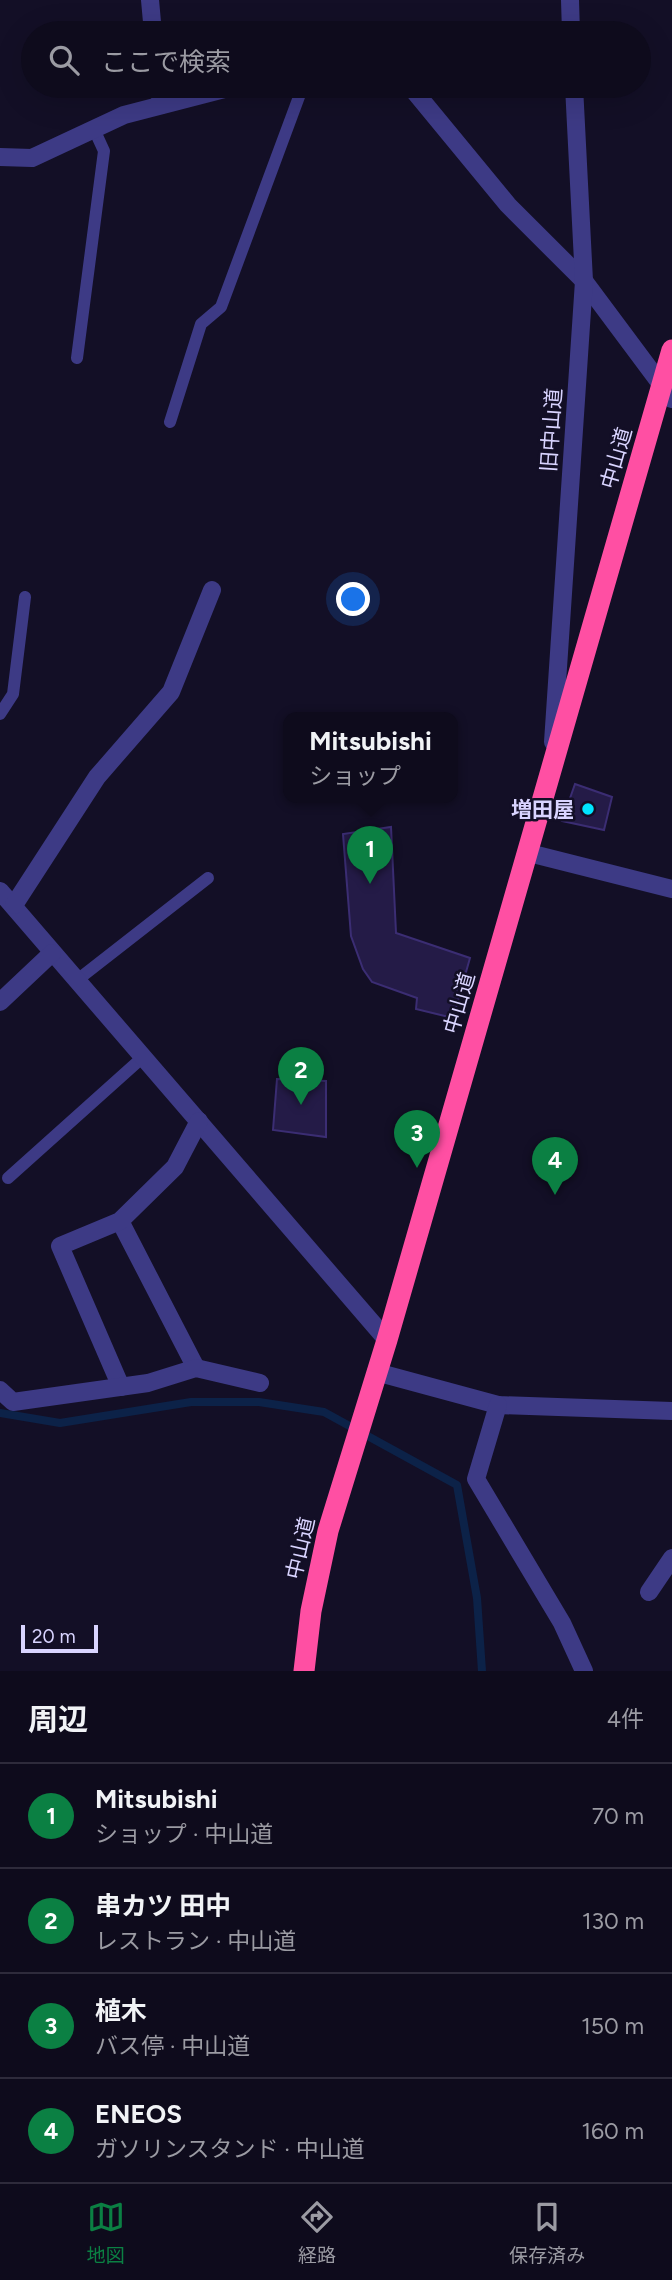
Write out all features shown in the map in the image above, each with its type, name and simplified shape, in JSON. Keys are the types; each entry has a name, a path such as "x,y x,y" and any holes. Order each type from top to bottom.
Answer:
{"highway":[{"name":"中山道","path":"304,1671 314,1598 328,1531 667,392 672,350"}],"street":[{"path":"150,0 152,21"},
{"path":"570,0 571,21"},
{"path":"160,98 161,105"},
{"path":"0,157 32,158 93,127 189,98"},
{"path":"420,98 508,205 584,281 667,392"},
{"name":"旧中山道","path":"551,777 584,281 575,98"},
{"path":"14,905 97,777 172,692 212,590"},
{"path":"528,853 672,889"},
{"path":"0,891 387,1340"},
{"path":"0,1002 52,953"},
{"path":"121,1387 60,1246 120,1221 175,1167 199,1121"},
{"path":"120,1221 196,1368"},
{"path":"0,1390 13,1402 148,1383 196,1368 260,1383"},
{"path":"376,1371 498,1405 672,1411"},
{"path":"498,1405 475,1479 562,1623 584,1671"},
{"path":"649,1592 672,1558"}],"lane":[{"path":"170,422 201,324 221,307 299,98"},
{"path":"77,358 104,151 93,127"},
{"path":"0,714 13,694 24,597"},
{"path":"76,981 208,878"},
{"path":"8,1178 142,1057"}],"building":[{"name":"増田屋","path":"575,784 612,797 604,830 562,821"},
{"path":"391,827 396,933 470,958 453,1018 416,1009 417,998 372,982 363,969 351,936 343,834"},
{"path":"277,1079 326,1081 326,1137 273,1130"}],"waterway":[{"path":"0,1413 60,1423 191,1402 259,1402 324,1412 457,1485 477,1598 482,1671"}],"place":[{"name":"増田屋","path":"588,809"},
{"name":"Mitsubishi","path":"370,884"},
{"name":"串カツ 田中","path":"301,1105"},
{"name":"植木","path":"417,1168"},
{"name":"ENEOS","path":"555,1195"}]}
